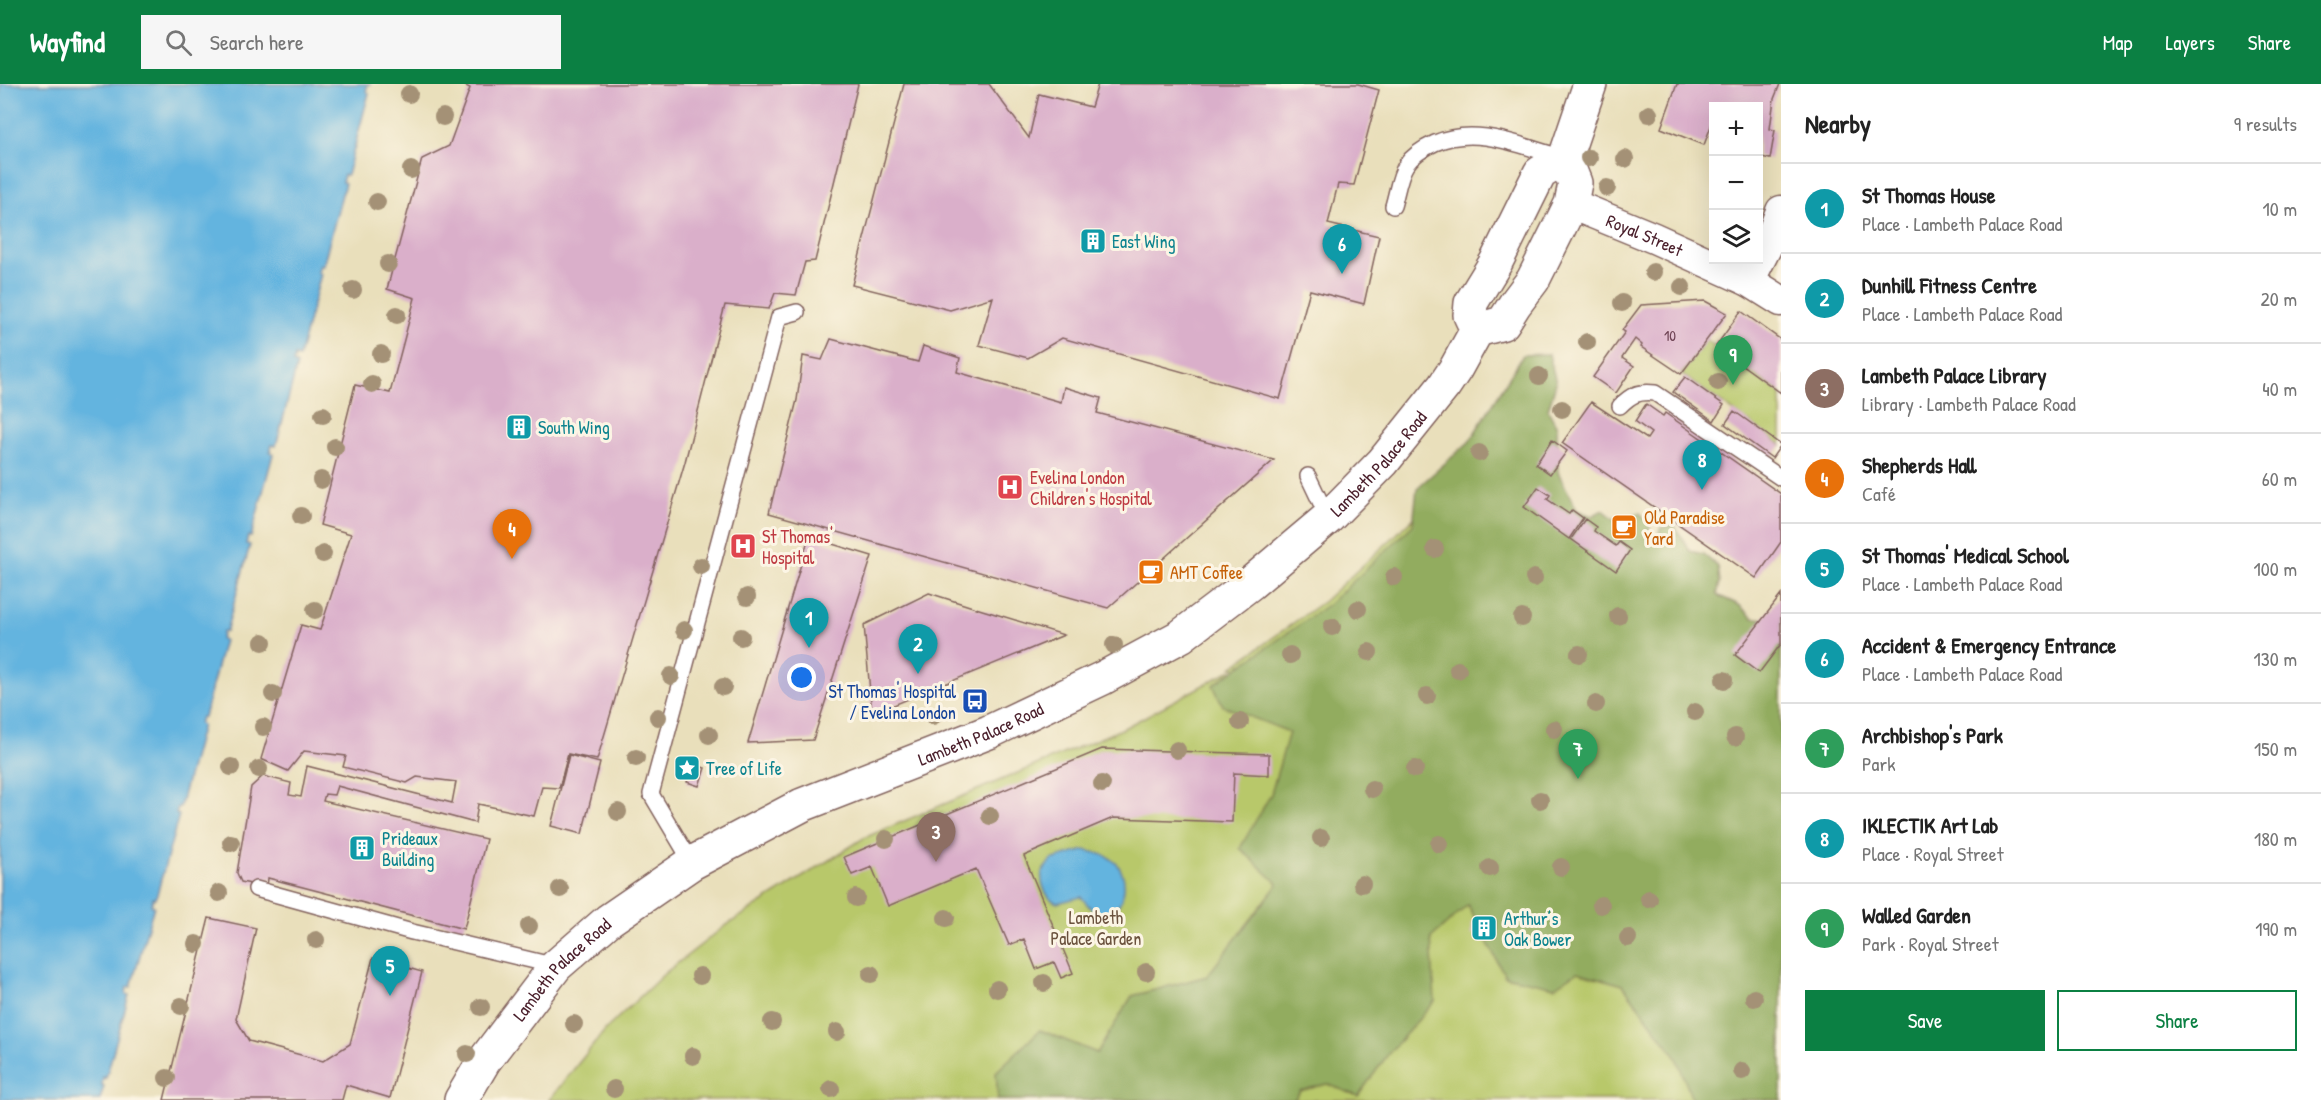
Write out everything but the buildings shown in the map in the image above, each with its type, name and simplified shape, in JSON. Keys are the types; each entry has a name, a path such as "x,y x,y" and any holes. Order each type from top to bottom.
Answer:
{"main road":[{"path":"1565,158 1575,183 1571,204 1533,280 1503,323 1477,330 1470,315 1471,303 1496,262 1540,173 1565,158 1590,84"},
{"name":"Lambeth Palace Road","path":"461,1100 484,1061 556,966 609,920 692,863 802,805 989,732 1103,678 1180,636 1251,583 1328,518 1383,462 1456,368 1477,330"}],"street":[{"name":"Royal Street","path":"1571,204 1749,281 1781,301"},
{"path":"1749,281 1770,240 1781,211"}],"lane":[{"path":"1393,206 1406,166 1421,149 1446,138 1468,135 1492,137 1565,158"},
{"path":"692,863 651,794 779,317 797,312"},
{"path":"1620,406 1630,396 1642,392 1655,393 1781,478"},
{"path":"1308,476 1328,518"},
{"path":"256,889 412,932 556,966"}],"green space":[{"path":"1706,340 1781,393 1781,445 1681,374"},
{"path":"1549,354 1556,383 1548,410 1557,427 1558,472 1577,510 1592,516 1603,510 1616,520 1640,513 1650,523 1649,534 1657,539 1661,528 1674,525 1690,551 1703,554 1718,567 1720,582 1717,595 1739,605 1753,618 1770,619 1781,601 1781,1100 1692,1100 1677,1058 1623,985 1577,972 1555,987 1505,976 1468,905 1431,938 1435,1001 1389,1053 1358,1096 1327,1084 1300,1091 1294,1100 998,1100 996,1072 1040,1030 1097,1053 1132,996 1207,976 1278,884 1240,848 1271,794 1289,732 1223,706 1213,685 1329,604 1413,525 1417,488 1469,442 1523,355"},
{"path":"1413,519 1421,521 1781,1100 1207,1100 1365,696 1232,667 1324,601"},
{"name":"Lambeth Palace Garden","path":"1231,670 1355,701 1192,1100 549,1100 606,1029 665,973 725,926 864,838 1124,728"}],"water":[{"path":"0,84 368,84 366,91 369,93 347,175 344,175 342,182 345,183 323,266 320,265 318,272 321,274 299,357 295,356 293,363 297,365 276,446 272,445 270,452 273,454 251,537 248,536 246,544 250,545 226,632 223,631 221,639 224,640 204,717 201,717 199,724 202,725 180,807 176,814 179,815 156,898 153,898 151,905 154,906 131,987 127,987 126,994 129,995 106,1078 103,1077 102,1085 104,1086 100,1100 0,1100"},
{"path":"1084,850 1108,857 1117,864 1122,874 1123,895 1113,911 1105,914 1095,913 1081,897 1057,903 1050,898 1043,886 1042,872 1051,860"}],"place":[{"name":"East Wing","path":"1093,241"},
{"name":"Accident & Emergency Entrance","path":"1342,274"},
{"name":"Walled Garden","path":"1733,385"},
{"name":"South Wing","path":"519,427"},
{"name":"Evelina London Children's Hospital","path":"1010,487"},
{"name":"IKLECTIK Art Lab","path":"1702,490"},
{"name":"Old Paradise Yard","path":"1624,527"},
{"name":"St Thomas' Hospital","path":"743,546"},
{"name":"Shepherds Hall","path":"512,559"},
{"name":"AMT Coffee","path":"1151,572"},
{"name":"St Thomas House","path":"809,648"},
{"name":"Dunhill Fitness Centre","path":"918,674"},
{"name":"St Thomas' Hospital / Evelina London","path":"975,701"},
{"name":"Tree of Life","path":"687,768"},
{"name":"Archbishop's Park","path":"1578,779"},
{"name":"Prideaux Building","path":"362,848"},
{"name":"Lambeth Palace Library","path":"936,862"},
{"name":"Arthur’s Oak Bower","path":"1484,928"},
{"name":"St Thomas' Medical School","path":"390,996"}]}
